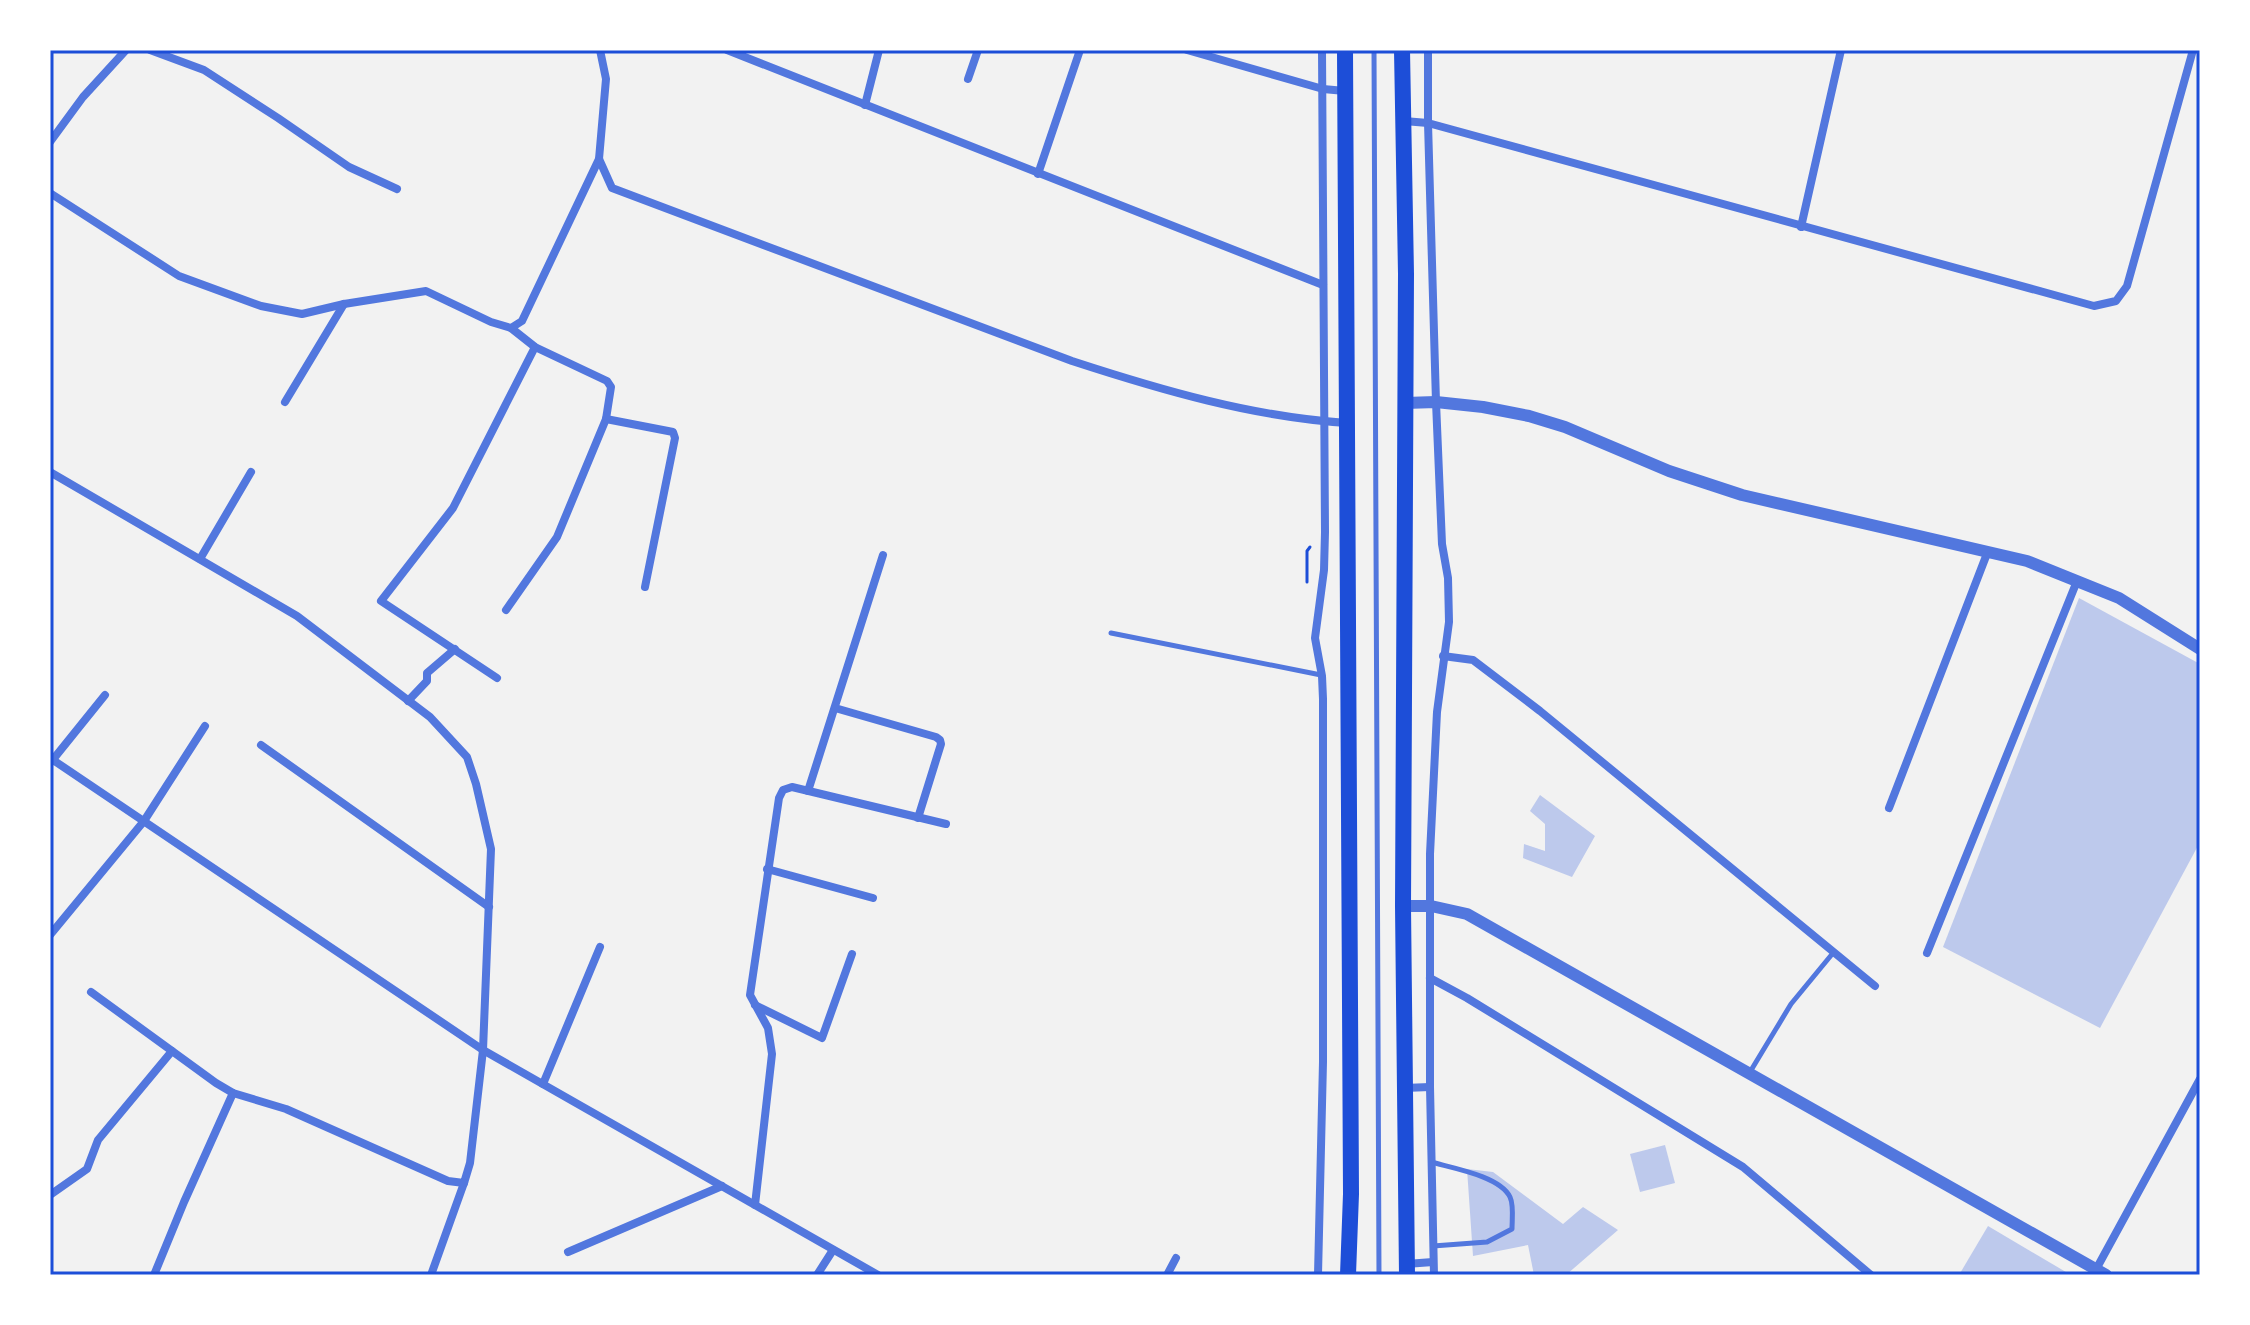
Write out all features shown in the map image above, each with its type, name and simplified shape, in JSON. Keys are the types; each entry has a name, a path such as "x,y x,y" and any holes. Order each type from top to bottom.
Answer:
{"main road":[{"path":"1345,50 1351,1194 1348,1275"},
{"path":"1402,50 1406,274 1403,906 1407,1269"}],"street":[{"path":"50,142 83,97 126,50"},
{"path":"150,50 204,70 349,167 397,189"},
{"path":"511,328 522,321 599,159 606,79 600,50"},
{"path":"727,50 1323,285"},
{"path":"865,105 879,50"},
{"path":"968,79 978,50"},
{"path":"1038,174 1080,50"},
{"path":"1187,50 1323,89 1345,91"},
{"path":"1318,1275 1323,1062 1322,676 1315,638 1324,570 1322,50"},
{"path":"1428,50 1436,402 1449,622 1435,743 1430,854 1434,1275"},
{"path":"1801,227 1841,50"},
{"path":"1403,120 1428,123 2094,306 2116,301 2127,286 2193,50"},
{"path":"2189,69 2200,73"},
{"path":"599,159 612,188 1072,361 1229,406 1348,423"},
{"path":"50,193 179,276 261,306 302,314 426,291 491,322 511,328 535,347 607,381 611,387 606,419 557,537 506,610"},
{"path":"285,402 344,304"},
{"path":"497,678 381,601 453,508 535,347"},
{"path":"1405,403 1436,402 1498,410 1565,427 1669,471 1742,495 2027,561 2119,598 2200,649"},
{"path":"606,419 673,432 675,438 645,587"},
{"path":"50,472 297,616 430,717 467,757 491,849 483,1050 470,1163 431,1275"},
{"path":"200,559 251,472"},
{"path":"1889,808 1988,551"},
{"path":"808,791 883,555"},
{"path":"1927,953 2077,581"},
{"path":"408,701 427,681 427,673 455,649"},
{"path":"1443,656 1473,660 1496,677 1875,986"},
{"path":"105,695 52,761 483,1050 878,1275"},
{"path":"835,708 940,740 918,818"},
{"path":"50,935 144,821 205,726"},
{"path":"261,745 489,907"},
{"path":"755,1205 772,1054 768,1028 750,995 767,869 783,790 792,787 946,824"},
{"path":"767,869 873,898"},
{"path":"1403,906 1431,906 1467,914 2098,1273 2200,1079"},
{"path":"543,1084 600,947"},
{"path":"754,1004 822,1038 852,954"},
{"path":"1430,978 1743,1167 1871,1275"},
{"path":"91,992 233,1093 286,1109 448,1181 464,1183"},
{"path":"50,1195 87,1169 98,1140 172,1051"},
{"path":"1404,1088 1430,1087"},
{"path":"154,1275 233,1093"},
{"path":"568,1252 722,1186"},
{"path":"817,1275 833,1250"},
{"path":"1167,1275 1176,1258"},
{"path":"1407,1269 1433,1262"}],"lane":[{"path":"1374,50 1379,1275"},
{"path":"1111,633 1322,676"},
{"path":"1749,1074 1791,1004 1834,952"},
{"path":"1431,1162 1483,1176 1500,1186 1511,1198 1512,1222 1512,1229 1487,1242 1433,1246"}],"building":[{"path":"2079,598 2200,664 2200,842 2100,1028 1943,947"},
{"path":"1540,795 1595,836 1572,877 1523,858 1524,844 1545,851 1545,824 1530,811"},
{"path":"1665,1145 1675,1183 1640,1192 1630,1154"},
{"path":"1467,1169 1493,1172 1563,1224 1583,1207 1618,1230 1566,1275 1534,1275 1528,1245 1473,1256"},
{"path":"1988,1226 2071,1275 1959,1275"}]}
